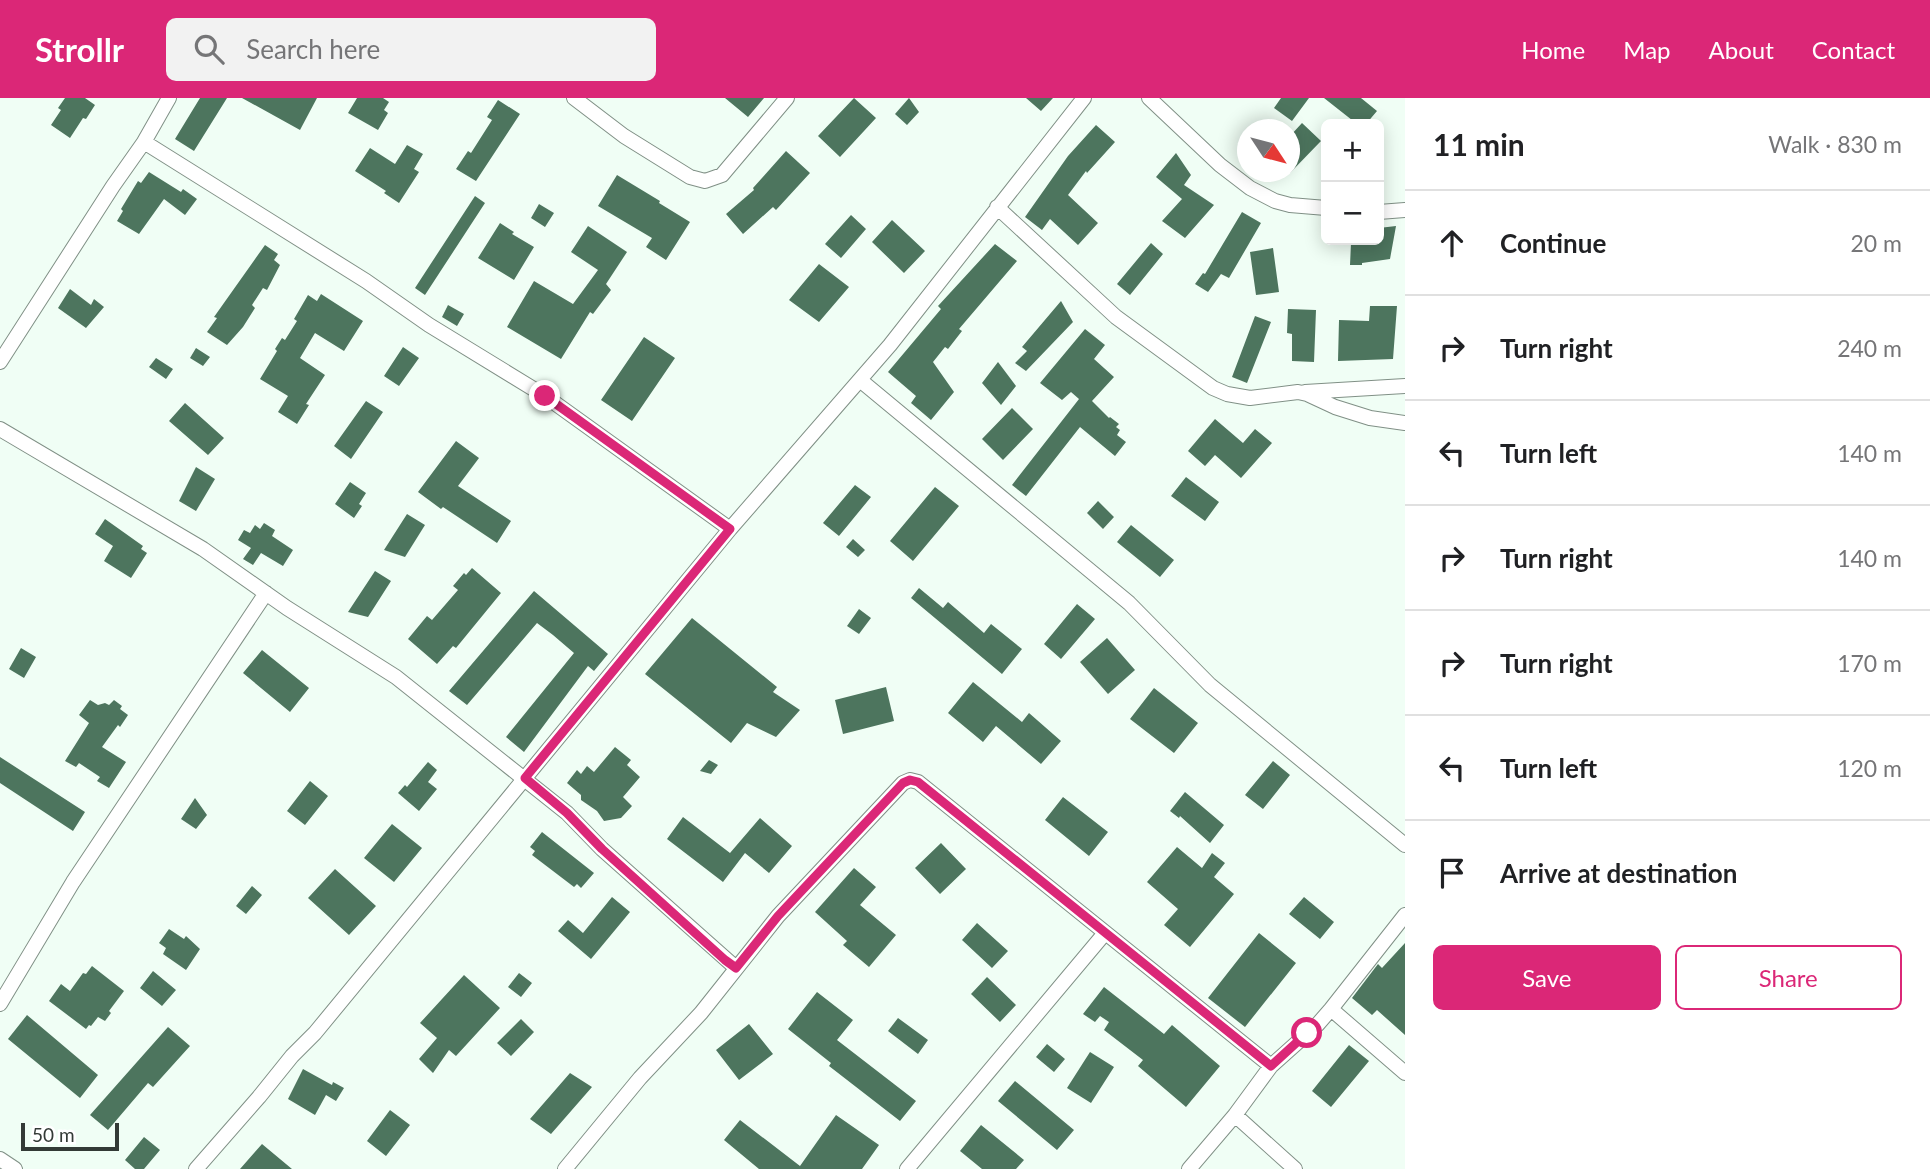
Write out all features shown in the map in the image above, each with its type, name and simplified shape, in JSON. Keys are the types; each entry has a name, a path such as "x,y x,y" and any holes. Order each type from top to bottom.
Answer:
{"street":[{"path":"0,362 144,142 169,98"},
{"path":"574,98 624,136 690,177 705,181 722,175 787,98"},
{"path":"196,1169 292,1056 315,1033 730,529 860,380 1084,98"},
{"path":"1149,98 1220,165 1250,188 1275,201 1321,208"},
{"path":"144,142 545,396 730,529"},
{"path":"997,207 1116,317 1213,388 1227,394 1250,398 1298,392 1405,386"},
{"path":"1384,212 1405,210"},
{"path":"860,380 1129,603 1210,685 1405,845"},
{"path":"1298,392 1370,418 1405,423"},
{"path":"0,429 202,549 396,677 567,813 602,849 736,968"},
{"path":"0,1004 73,881 266,593"},
{"path":"565,1169 640,1079 701,1013 778,916 903,783 910,780 918,782 1271,1066"},
{"path":"1189,1169 1235,1115 1271,1066 1331,1009 1405,915"},
{"path":"907,1169 1105,933"},
{"path":"1331,1009 1405,1073"},
{"path":"1235,1115 1295,1169"},
{"path":"0,1159 15,1169"}],"building":[{"path":"65,98 85,98 95,105 70,138 51,125"},
{"path":"200,98 227,98 194,151 175,139"},
{"path":"242,98 317,98 300,130"},
{"path":"357,98 383,98 389,102 384,110 388,113 378,130 348,113"},
{"path":"725,98 764,98 748,117"},
{"path":"854,98 876,118 840,157 818,136"},
{"path":"909,98 919,112 907,125 895,114"},
{"path":"1026,98 1053,98 1041,111"},
{"path":"1281,98 1309,98 1293,119 1274,108"},
{"path":"1324,98 1361,98 1377,111 1370,119 1351,119"},
{"path":"498,100 520,114 476,181 456,169 468,151 471,153 492,120 487,117"},
{"path":"1302,123 1321,141 1300,163"},
{"path":"1096,125 1115,142 1087,173 1086,171 1068,195 1098,223 1078,245 1050,219 1042,230 1025,217 1068,156"},
{"path":"407,145 423,154 414,169 419,172 399,203 355,171 370,148 395,164"},
{"path":"786,151 810,173 776,210 773,207 743,234 726,214 754,190"},
{"path":"1176,153 1191,175 1184,185 1214,205 1185,238 1162,221 1182,199 1156,177"},
{"path":"149,172 197,199 185,215 164,199 139,234 117,221 138,181 141,183"},
{"path":"617,175 690,222 666,260 646,247 652,238 598,206"},
{"path":"475,196 485,203 425,295 415,288"},
{"path":"539,204 554,213 545,227 531,218"},
{"path":"1242,212 1261,223 1229,278 1221,274 1208,292 1195,284 1203,273 1205,274"},
{"path":"851,215 866,229 841,258 825,244"},
{"path":"892,220 925,251 904,273 872,242"},
{"path":"500,223 534,247 514,280 478,258"},
{"path":"588,226 627,252 606,284 611,290 593,314 590,312 561,359 507,327 534,281 573,304 598,270 571,252"},
{"path":"1396,226 1390,259 1350,265 1351,245 1384,245 1384,227"},
{"path":"1151,243 1163,254 1130,295 1117,284"},
{"path":"995,244 1017,261 959,329 962,331 948,349 945,347 933,362 954,392 931,420 911,403 916,396 888,372 941,309 938,306"},
{"path":"265,245 278,254 274,260 280,265 267,290 263,288 252,305 255,308 243,327 227,345 207,332 217,318 214,317"},
{"path":"1273,248 1279,292 1256,295 1250,252"},
{"path":"819,264 849,287 819,322 789,300"},
{"path":"70,289 91,305 94,299 104,307 86,328 58,308"},
{"path":"321,294 363,321 344,351 315,333 300,358 325,375 306,404 309,405 297,424 278,412 288,396 260,379 282,338 285,340 297,321 294,319 308,295 317,301"},
{"path":"1061,301 1073,322 1026,371 1015,363 1027,351 1022,347"},
{"path":"448,305 464,314 457,326 442,317"},
{"path":"1370,306 1397,306 1393,359 1338,361 1339,320 1369,321"},
{"path":"1288,309 1316,310 1314,362 1292,361 1292,334 1287,333"},
{"path":"1255,316 1271,322 1247,383 1232,377"},
{"path":"1085,329 1105,345 1094,359 1114,377 1092,401 1119,424 1116,427 1120,430 1117,435 1126,442 1115,456 1080,427 1026,496 1012,485 1079,399 1071,392 1062,400 1040,383"},
{"path":"644,337 675,358 632,421 601,400"},
{"path":"403,347 419,358 399,386 384,376"},
{"path":"196,348 210,357 203,366 190,358"},
{"path":"156,358 173,369 166,379 149,367"},
{"path":"998,362 1016,386 1001,405 982,383"},
{"path":"366,401 383,412 351,459 334,446"},
{"path":"185,403 224,438 208,455 169,421"},
{"path":"1012,408 1033,429 1003,460 982,439"},
{"path":"1215,419 1243,443 1255,429 1272,443 1241,478 1215,455 1205,466 1188,451"},
{"path":"456,441 479,458 458,486 511,521 497,543 418,492"},
{"path":"196,467 215,479 196,511 179,501"},
{"path":"1186,477 1219,502 1205,521 1171,496"},
{"path":"350,482 366,493 354,518 335,504"},
{"path":"855,485 871,497 839,536 823,523"},
{"path":"935,487 959,506 913,561 890,541"},
{"path":"1098,501 1114,517 1103,529 1087,513"},
{"path":"407,514 425,525 405,557 384,550"},
{"path":"105,519 143,546 141,549 147,553 131,578 104,561 113,546 95,534"},
{"path":"264,523 275,530 272,536 293,550 283,566 261,553 253,565 243,559 251,548 238,540 244,530 250,533 255,525 260,529"},
{"path":"1131,525 1174,560 1160,577 1117,542"},
{"path":"853,539 865,550 858,557 846,547"},
{"path":"472,568 501,593 456,648 453,646 437,664 408,639 427,616 432,620 458,590 453,586"},
{"path":"375,571 391,581 368,617 348,612"},
{"path":"919,588 943,608 948,602 984,633 991,624 1022,649 1002,674 911,598"},
{"path":"534,591 608,654 594,671 588,666 524,752 506,737 574,653 553,635 537,623 467,705 449,691"},
{"path":"1077,604 1095,619 1061,659 1044,644"},
{"path":"859,609 871,618 859,634 847,626"},
{"path":"692,618 777,687 773,692 800,710 776,737 747,723 731,743 645,674"},
{"path":"1107,638 1135,670 1108,694 1080,662"},
{"path":"21,648 36,657 24,678 9,669"},
{"path":"262,650 309,688 290,712 243,673"},
{"path":"973,682 1022,722 1029,713 1061,741 1041,764 996,726 983,742 948,713"},
{"path":"886,687 894,721 843,734 835,700"},
{"path":"1154,688 1198,723 1174,753 1130,719"},
{"path":"90,700 98,705 109,705 114,700 128,715 102,747 126,762 109,788 97,781 100,777 79,763 76,767 65,761 89,723 79,715"},
{"path":"615,747 631,760 627,765 640,777 623,797 632,806 621,818 604,821 567,783 577,770 581,774 587,766 594,772"},
{"path":"0,757 85,812 73,831 0,783"},
{"path":"709,760 718,765 711,774 700,771"},
{"path":"1273,761 1290,775 1263,809 1245,795"},
{"path":"428,762 437,770 428,782 437,789 419,811 398,793 405,785 407,787"},
{"path":"310,781 328,796 305,825 287,811"},
{"path":"1185,792 1224,825 1210,843 1180,816 1179,818 1170,811"},
{"path":"1063,797 1108,832 1089,856 1045,820"},
{"path":"195,798 207,815 196,829 181,819"},
{"path":"683,817 730,853 760,818 792,846 769,873 745,853 723,882 667,839"},
{"path":"392,824 422,848 394,882 364,858"},
{"path":"542,832 594,873 581,888 577,884 574,887 532,855 535,851 530,847"},
{"path":"941,843 966,869 940,894 915,868"},
{"path":"1177,847 1202,868 1212,853 1225,863 1214,877 1234,894 1190,947 1164,925 1178,909 1147,882"},
{"path":"854,868 876,887 860,905 896,935 869,967 843,945 847,941 815,912"},
{"path":"335,869 376,906 349,935 308,898"},
{"path":"252,886 262,895 246,914 236,906"},
{"path":"612,897 630,912 591,959 558,931 568,920 583,933"},
{"path":"1304,897 1334,922 1320,939 1289,914"},
{"path":"977,923 1008,951 992,968 962,940"},
{"path":"169,929 184,939 186,936 200,949 186,970 163,954 166,948 159,943"},
{"path":"1259,933 1296,963 1245,1027 1208,998"},
{"path":"1405,943 1405,1035 1377,1010 1372,1015 1352,998 1378,964 1382,968"},
{"path":"92,966 124,991 105,1021 98,1017 86,1029 49,1001 61,984 70,991 83,973 86,974"},
{"path":"153,971 176,990 162,1006 140,988"},
{"path":"519,973 532,983 521,997 508,987"},
{"path":"464,975 500,1008 456,1056 449,1050 433,1073 419,1059 437,1038 420,1023"},
{"path":"987,977 1016,1005 1000,1022 971,994"},
{"path":"1104,987 1164,1034 1172,1025 1220,1066 1186,1107 1138,1066 1143,1060 1104,1030 1109,1022 1100,1016 1095,1022 1083,1014"},
{"path":"817,992 853,1020 837,1040 916,1101 900,1121 829,1066 831,1063 788,1029"},
{"path":"27,1015 98,1075 80,1098 8,1039"},
{"path":"898,1018 928,1040 918,1054 888,1031"},
{"path":"521,1019 534,1032 511,1056 497,1043"},
{"path":"749,1024 773,1054 739,1080 716,1050"},
{"path":"168,1027 190,1046 153,1087 148,1083 108,1130 90,1115"},
{"path":"1047,1044 1065,1059 1054,1072 1036,1057"},
{"path":"1349,1045 1369,1061 1331,1107 1312,1091"},
{"path":"1090,1052 1114,1067 1091,1103 1067,1088"},
{"path":"303,1069 332,1085 333,1082 344,1088 336,1101 326,1095 315,1115 288,1099"},
{"path":"570,1073 592,1087 551,1134 530,1119"},
{"path":"1015,1081 1074,1130 1057,1150 998,1101"},
{"path":"390,1110 410,1125 386,1156 367,1141"},
{"path":"836,1115 879,1145 862,1169 759,1169 724,1140 740,1120 800,1166"},
{"path":"981,1125 1024,1160 1016,1169 982,1169 960,1151"},
{"path":"144,1137 160,1150 144,1169 135,1169 125,1160"},
{"path":"262,1144 292,1169 240,1169"}],"route":[{"path":"545,396 730,529 525,778 567,813 602,849 725,960 736,968 778,916 903,783 910,780 918,782 1271,1066 1307,1033"}]}
